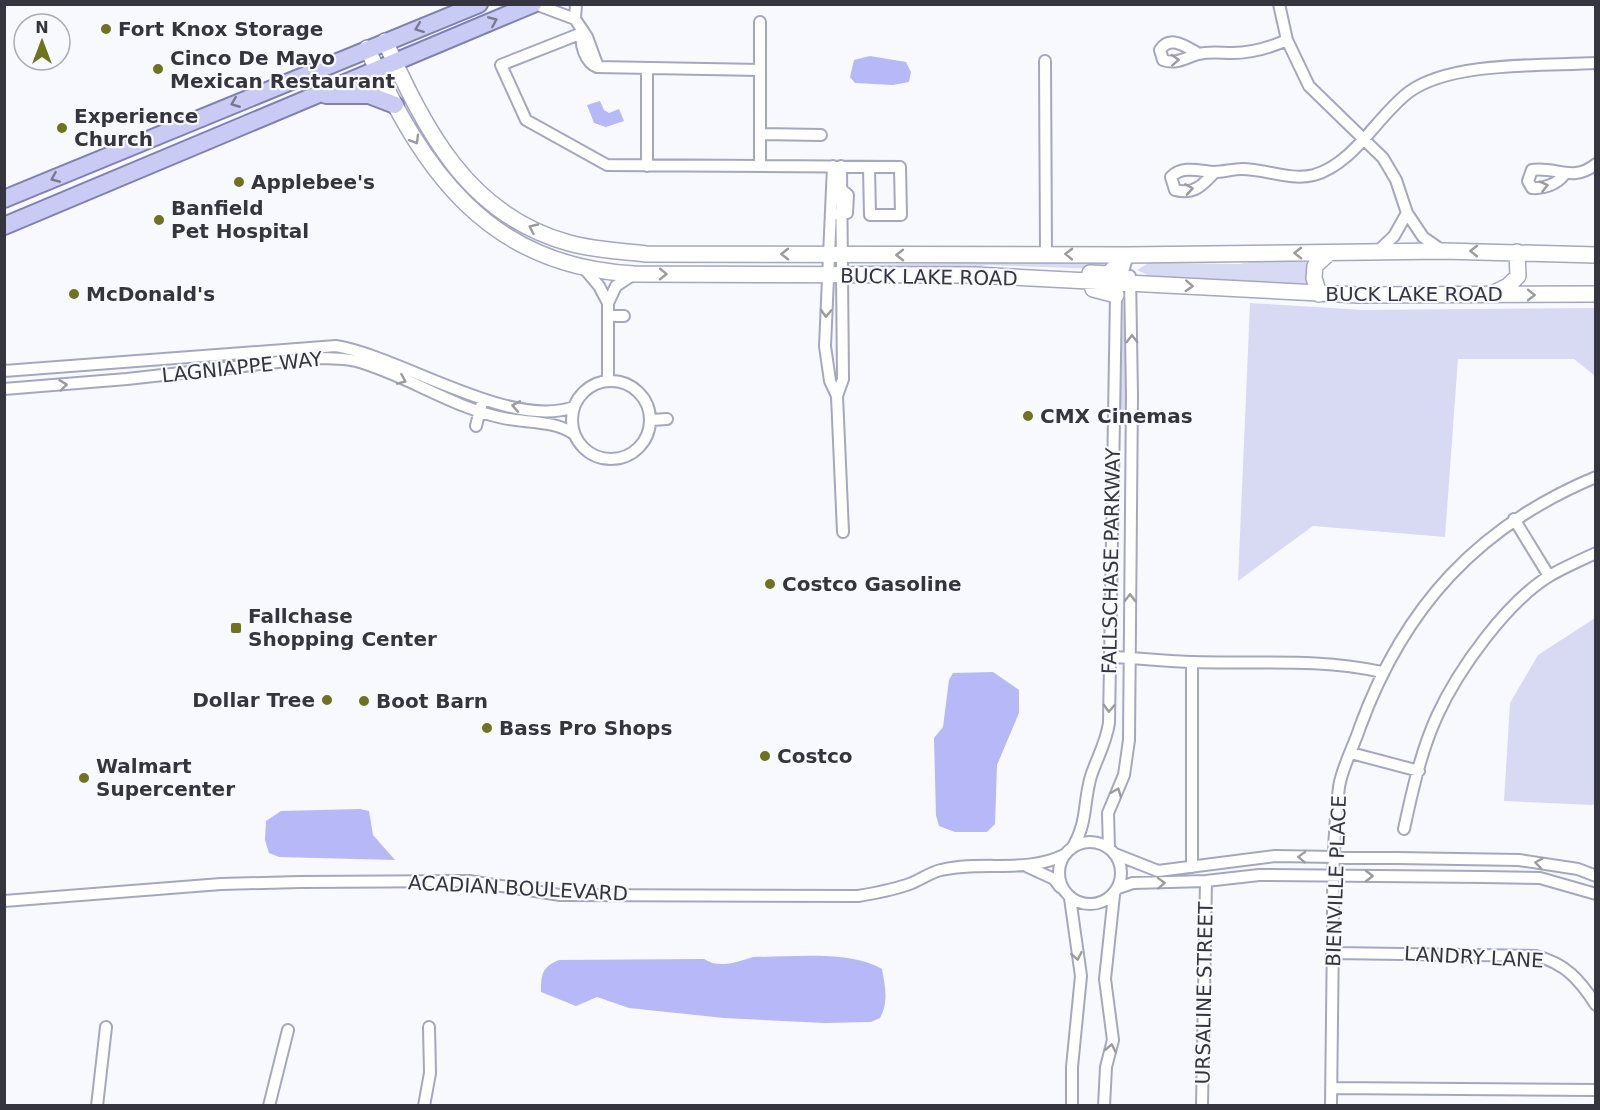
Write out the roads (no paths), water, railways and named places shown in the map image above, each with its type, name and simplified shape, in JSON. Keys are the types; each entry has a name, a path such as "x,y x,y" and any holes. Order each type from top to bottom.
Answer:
{"main road":[{"path":"4,199 367,48 479,4"},
{"path":"4,226 534,4"},
{"name":"BUCK LAKE ROAD","path":"385,41 428,128 446,157 468,184 486,200 526,225 588,248 646,254 1128,255 1443,251 1596,255"},
{"name":"BUCK LAKE ROAD","path":"367,48 395,105 426,159 452,192 483,220 517,243 552,259 584,268 634,274 974,275 1122,287 1319,294 1596,294"},
{"path":"316,96 369,95 395,105"},
{"path":"92,190 102,169 100,159"},
{"path":"1491,295 1508,286 1518,276 1517,252"},
{"path":"1319,294 1314,278 1315,266 1329,253"},
{"path":"974,275 990,268 1108,274 1128,255"}],"street":[{"path":"534,4 574,19"},
{"path":"576,4 574,19 582,33 580,40 592,65 647,69 760,70"},
{"path":"1278,4 1287,40 1308,86 1383,158 1396,180 1407,213 1423,237 1443,251"},
{"path":"760,22 760,166"},
{"path":"582,33 501,65 526,120 607,165 900,167 901,215 870,215 869,167"},
{"path":"1199,54 1249,52 1267,49 1287,40"},
{"path":"1045,61 1046,254"},
{"path":"1215,172 1243,169 1286,176 1310,176 1329,169 1395,103 1411,91 1435,79 1472,71 1596,63"},
{"path":"647,69 647,166"},
{"path":"760,134 822,135"},
{"path":"1564,175 1588,170 1596,164"},
{"path":"837,166 841,189 827,255 836,276 843,379 837,396 843,532"},
{"path":"837,166 836,214 844,255 836,276 825,346 830,381 837,396"},
{"path":"1377,252 1394,236 1407,213"},
{"name":"FALLSCHASE PARKWAY","path":"1069,851 1083,831 1092,774 1107,737 1112,424 1122,287 1128,255"},
{"path":"584,268 599,285 608,303"},
{"path":"608,380 608,303 616,286 634,274"},
{"name":"FALLSCHASE PARKWAY","path":"1112,851 1108,813 1124,775 1128,758 1132,424 1122,287"},
{"path":"608,316 624,316"},
{"name":"LAGNIAPPE WAY","path":"4,371 127,363 316,346 348,348 380,357 483,399 560,412 574,407"},
{"path":"347,360 348,348"},
{"path":"237,353 239,367"},
{"name":"LAGNIAPPE WAY","path":"4,389 127,379 315,358 347,360 369,366 479,412 564,427 574,434"},
{"path":"127,363 127,379"},
{"path":"608,380 620,381 638,391 649,408 651,420 642,445 631,454 605,459 581,446 574,434 571,420 580,395 591,386 608,380"},
{"path":"476,426 483,399"},
{"path":"651,420 667,419"},
{"path":"1112,424 1132,424"},
{"name":"BIENVILLE PLACE","path":"1331,1106 1334,876 1340,785 1382,672 1410,624 1446,577 1514,519 1568,489 1596,477"},
{"path":"1514,519 1549,576"},
{"path":"1404,829 1419,771 1437,716 1483,640 1520,600 1549,576 1596,553"},
{"path":"1110,657 1192,662 1346,663 1382,672"},
{"path":"1192,662 1192,867"},
{"path":"1351,753 1419,771"},
{"path":"1072,1106 1072,1067 1081,976 1067,894 1059,872 1069,851 1091,842 1158,871 1233,859 1275,856 1335,859 1519,860 1578,868 1596,876"},
{"name":"ACADIAN BOULEVARD","path":"4,901 221,884 469,881 560,895 858,896 883,892 947,869 1028,867 1047,863 1069,851"},
{"path":"1104,1106 1106,1067 1113,1040 1105,979 1116,892 1122,870 1112,851"},
{"name":"ACADIAN BOULEVARD","path":"1028,867 1054,879 1067,894"},
{"path":"1067,894 1093,905 1134,883 1206,881 1259,875 1540,878 1596,894"},
{"name":"URSALINE STREET","path":"1202,1106 1206,881"},
{"name":"LANDRY LANE","path":"1332,953 1536,956 1551,960 1574,975 1596,1005"},
{"path":"97,1106 106,1027"},
{"path":"424,1106 430,1073 429,1028"},
{"path":"269,1106 288,1030"},
{"path":"1331,1088 1589,1092 1596,1090"}],"water":[{"path":"870,56 906,62 911,72 909,82 893,85 855,83 850,77 854,60"},
{"path":"600,101 604,110 609,113 619,109 624,121 606,127 594,123 587,105"},
{"path":"993,672 1019,690 1019,713 997,765 995,824 987,832 955,832 939,826 936,815 934,738 943,727 949,680 953,673"},
{"path":"360,809 369,811 373,835 395,860 279,857 269,853 265,840 266,821 281,811"},
{"path":"820,956 854,959 869,963 882,969 886,994 883,1012 880,1018 871,1022 824,1023 724,1018 629,1008 597,997 576,1006 541,992 541,980 546,968 559,960 704,959 722,964 753,957"}],"place":[{"name":"Fort Knox Storage","path":"106,29"},
{"name":"Cinco De Mayo Mexican Restaurant","path":"158,69"},
{"name":"Experience Church","path":"62,128"},
{"name":"Applebee's","path":"239,182"},
{"name":"Banfield Pet Hospital","path":"159,220"},
{"name":"McDonald's","path":"74,294"},
{"name":"CMX Cinemas","path":"1028,416"},
{"name":"Costco Gasoline","path":"770,584"},
{"name":"Fallchase Shopping Center","path":"236,628"},
{"name":"Dollar Tree","path":"327,700"},
{"name":"Boot Barn","path":"364,701"},
{"name":"Bass Pro Shops","path":"487,728"},
{"name":"Costco","path":"765,756"},
{"name":"Walmart Supercenter","path":"84,778"}]}
